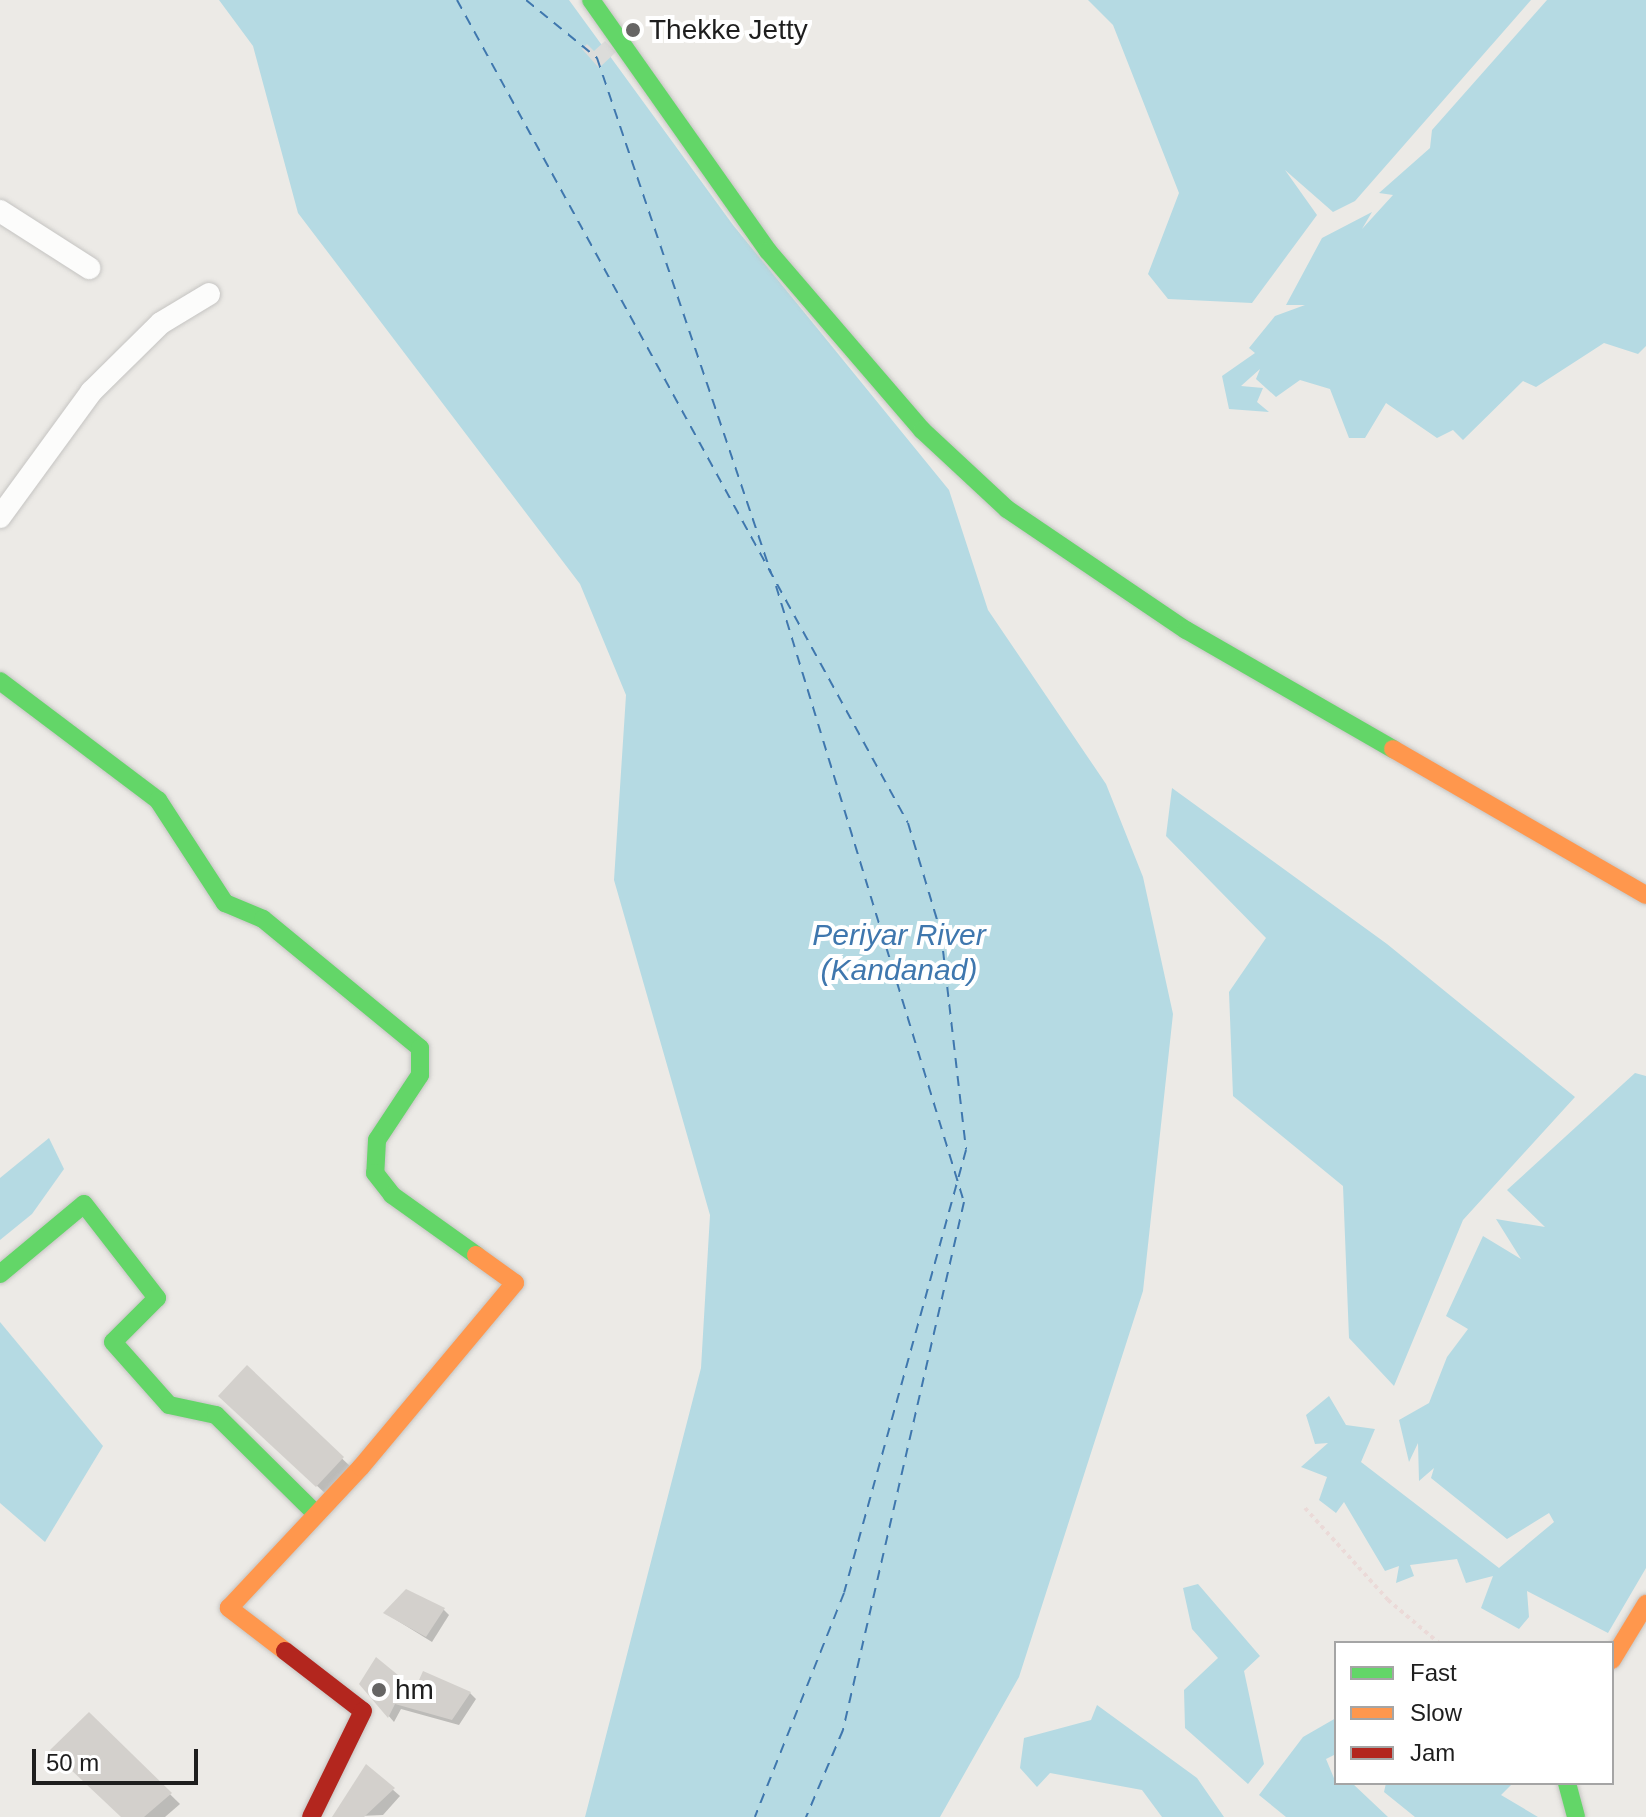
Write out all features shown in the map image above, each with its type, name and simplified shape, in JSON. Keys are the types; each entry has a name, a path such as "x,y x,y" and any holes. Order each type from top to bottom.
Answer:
{"street":[{"path":"591,0 768,251 922,430 1007,509 1186,630 1646,895"},
{"path":"0,211 89,268"},
{"path":"0,517 91,392 161,323 209,294"},
{"path":"0,681 158,800 225,903 263,919 420,1048 420,1075 377,1140 375,1173 392,1195 515,1283 316,1514 229,1608 363,1711 311,1817"},
{"path":"0,1274 84,1204 157,1298 113,1342 169,1405 216,1415 316,1514"},
{"path":"1614,1657 1646,1604"},
{"path":"1568,1785 1576,1817"}],"path":[{"path":"1305,1508 1388,1600 1437,1641"}],"water":[{"name":"Periyar River (Kandanad)","path":"219,0 569,0 733,225 949,490 988,610 1106,784 1143,877 1173,1014 1143,1291 1019,1677 940,1817 585,1817 701,1368 710,1215 614,880 626,695 580,584 298,213 253,46"},
{"path":"1088,0 1531,0 1355,201 1333,212 1285,170 1317,215 1252,303 1168,299 1148,274 1179,193 1113,25"},
{"path":"1547,0 1646,0 1646,346 1638,354 1604,343 1536,387 1523,381 1463,440 1453,430 1437,438 1386,403 1365,438 1349,438 1330,389 1300,380 1276,397 1256,379 1260,369 1241,386 1263,388 1257,402 1269,412 1229,409 1222,376 1255,353 1249,348 1275,316 1305,305 1286,305 1322,238 1372,212 1362,229 1393,195 1379,193 1430,148 1432,130"},
{"path":"1172,788 1387,944 1575,1097 1463,1220 1394,1386 1349,1338 1343,1186 1233,1096 1229,992 1266,938 1166,836"},
{"path":"1635,1073 1646,1076 1646,1568 1608,1633 1527,1591 1529,1617 1519,1629 1481,1608 1493,1576 1466,1583 1457,1559 1410,1565 1414,1576 1396,1583 1399,1566 1385,1571 1344,1502 1336,1513 1319,1500 1327,1477 1301,1467 1328,1443 1315,1444 1306,1415 1329,1396 1346,1425 1375,1429 1361,1462 1499,1568 1554,1522 1549,1513 1507,1539 1431,1478 1434,1468 1419,1481 1418,1443 1409,1462 1399,1420 1429,1403 1447,1357 1468,1329 1446,1316 1483,1236 1521,1259 1496,1219 1545,1227 1507,1190"},
{"path":"49,1138 64,1169 32,1214 0,1240 0,1178"},
{"path":"0,1322 103,1446 45,1542 0,1503"},
{"path":"1198,1584 1260,1656 1244,1671 1264,1764 1248,1784 1185,1728 1184,1690 1218,1658 1192,1629 1183,1588"},
{"path":"1097,1705 1197,1778 1224,1817 1162,1817 1142,1790 1050,1773 1037,1787 1020,1768 1024,1738 1091,1720"},
{"path":"1334,1719 1334,1755 1326,1759 1334,1785 1354,1785 1388,1817 1286,1817 1259,1795 1303,1737"},
{"path":"1386,1785 1511,1785 1501,1795 1538,1817 1415,1817 1384,1792"}],"pier":[{"path":"605,41 616,52 599,68 582,49 587,44 594,51"}],"building":[{"path":"247,1365 344,1457 316,1487 218,1396"},
{"name":"hm","path":"406,1589 445,1608 426,1637 383,1613"},
{"path":"376,1657 415,1689 423,1671 471,1692 452,1720 395,1704 388,1718 359,1684"},
{"path":"89,1712 172,1793 144,1817 121,1817 50,1750"},
{"name":"hm","path":"366,1764 395,1788 364,1817 332,1817"}],"ferry route":[{"path":"457,0 908,823 941,933 966,1150 844,1593 755,1817"},
{"path":"526,0 597,58 771,573"},
{"path":"776,586 964,1202 843,1730 806,1817"}],"traffic: fast":[{"path":"591,0 768,251 922,430 1007,509 1186,630 1393,749"},
{"path":"0,681 158,800 225,903 263,919 420,1048 420,1075 377,1140 375,1173 392,1195 476,1255"},
{"path":"0,1274 84,1204 157,1298 113,1342 169,1405 216,1415 316,1514"},
{"path":"1568,1785 1576,1817"}],"traffic: slow":[{"path":"1393,749 1646,895"},
{"path":"285,1651 229,1608 361,1467 515,1283 476,1255"},
{"path":"1614,1657 1646,1604"}],"traffic: jam":[{"path":"285,1651 363,1711 311,1817"}],"place":[{"name":"Thekke Jetty","path":"633,30"},
{"name":"hm","path":"379,1690"}]}
